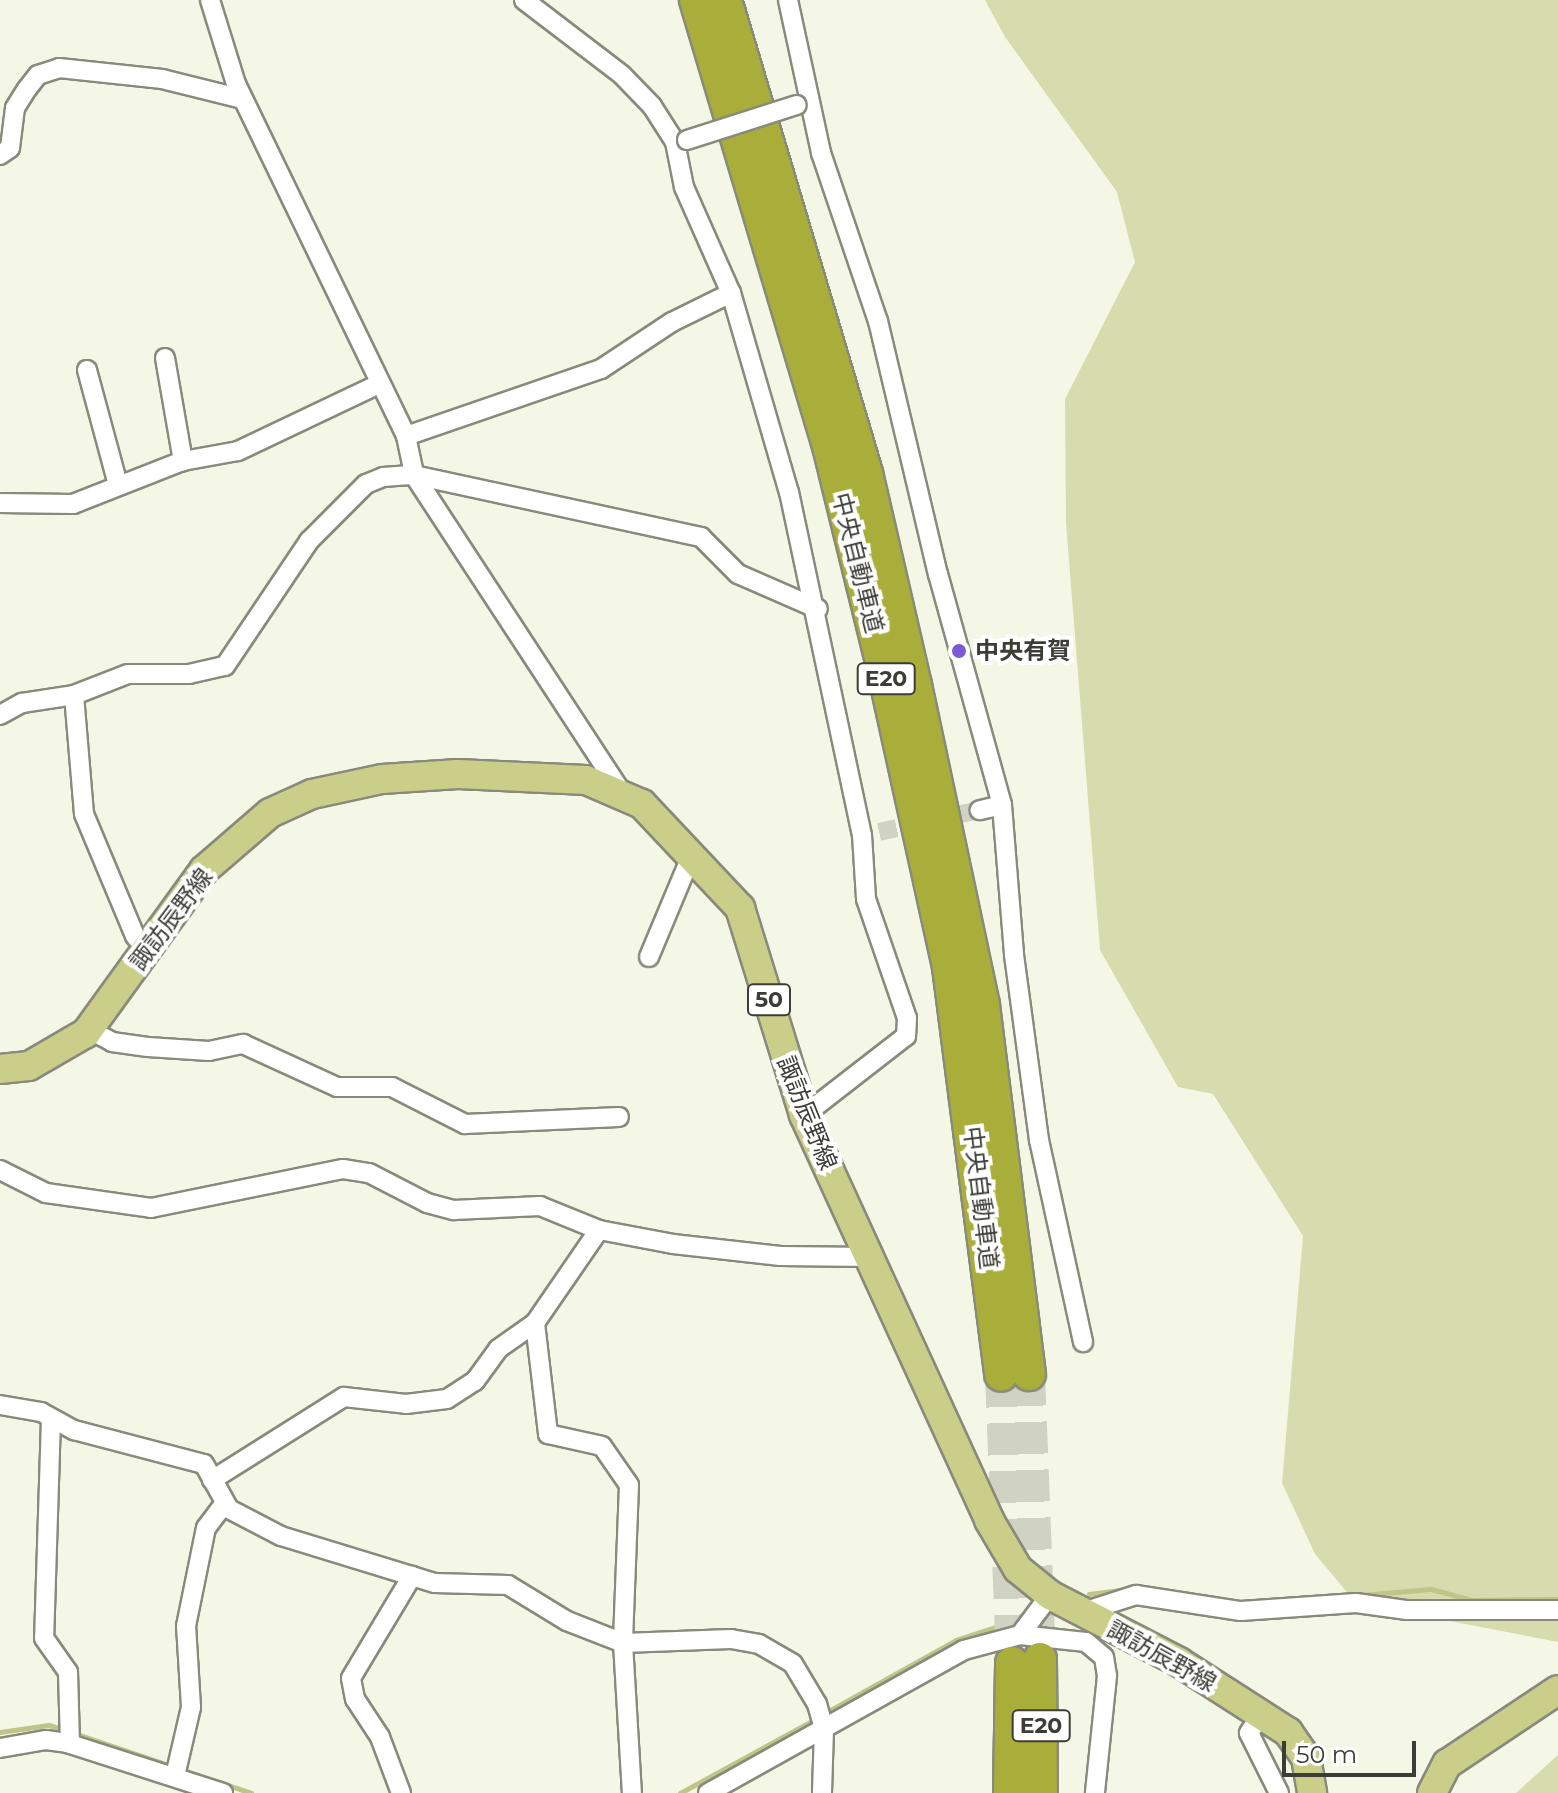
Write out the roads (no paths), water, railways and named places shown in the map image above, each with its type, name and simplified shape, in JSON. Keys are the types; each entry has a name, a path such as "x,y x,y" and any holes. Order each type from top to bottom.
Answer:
{"highway":[{"name":"中央自動車道","path":"696,0 829,446 882,662 949,967 1015,1374 983,1005 866,473 725,0"},
{"name":"E20","path":"1010,1793 1024,1652"},
{"name":"E20","path":"1024,1652 1041,1793"}],"main road":[{"name":"諏訪辰野線","path":"0,1069 29,1066 72,1044 88,1029 204,870 270,813 312,794 382,779 458,774 586,780 642,804 740,908 804,1115 1003,1546 1018,1569 1050,1595 1262,1713 1288,1732 1306,1758 1312,1793"},
{"path":"1432,1793 1447,1764 1558,1690"}],"street":[{"path":"210,0 243,99 406,436 414,475 624,796"},
{"path":"524,0 622,75 681,141 684,187 731,293 818,609 870,833 866,899 907,1018 906,1036 804,1115"},
{"path":"788,0 803,103 878,321 938,574 1002,805 1014,955 1039,1140 1083,1342"},
{"path":"0,155 10,148 15,108 27,89 38,75 59,68 162,79 243,99"},
{"path":"681,141 803,103"},
{"path":"406,436 601,369 672,322 731,293"},
{"path":"165,358 183,461"},
{"path":"87,370 118,485"},
{"path":"0,503 73,504 183,461 238,451 379,384"},
{"path":"0,715 22,703 74,695 128,674 189,674 225,666 323,525 366,484 414,475 701,537 738,574 818,609"},
{"path":"74,695 84,814 135,936 147,950"},
{"path":"980,810 1002,805"},
{"path":"649,957 692,854"},
{"path":"88,1029 112,1042 148,1047 209,1051 243,1044 337,1087 392,1087 465,1124 619,1117"},
{"path":"0,1170 46,1193 151,1208 343,1169 369,1173 427,1203 454,1210 540,1206 599,1230 780,1256 870,1257"},
{"path":"212,1480 344,1397 406,1404 447,1399 475,1381 515,1334 535,1323 599,1230"},
{"path":"535,1323 548,1434 602,1446 629,1485 623,1643 632,1793"},
{"path":"0,1405 41,1412 74,1430 204,1464 225,1503 281,1536 435,1583 508,1585 567,1621 623,1643 731,1639 759,1644 793,1664 817,1704 824,1729 822,1793"},
{"path":"51,1419 44,1638 68,1672 70,1744"},
{"path":"175,1776 191,1707 186,1626 206,1528 225,1503"},
{"path":"401,1793 387,1751 355,1699 351,1678 412,1576"},
{"path":"1024,1652 1050,1595"},
{"path":"1083,1612 1136,1595 1241,1611 1356,1603 1406,1610 1558,1610"},
{"path":"708,1793 964,1650 1024,1652 1086,1642 1104,1657 1095,1793"},
{"path":"1262,1713 1249,1733 1279,1793"},
{"path":"0,1748 46,1740 70,1744 223,1793"}],"waterway":[{"path":"1089,1594 1136,1588"},
{"path":"1361,1595 1431,1589 1472,1600 1558,1599"},
{"path":"825,1713 956,1640 1011,1622"},
{"path":"680,1793 817,1718"},
{"path":"0,1732 49,1725 64,1730"},
{"path":"74,1733 251,1793"}],"tunnel":[{"path":"879,832 980,810"},
{"path":"1029,1374 1040,1659"},
{"path":"1001,1375 1012,1663"}],"place":[{"name":"中央有賀","path":"959,651"}]}
